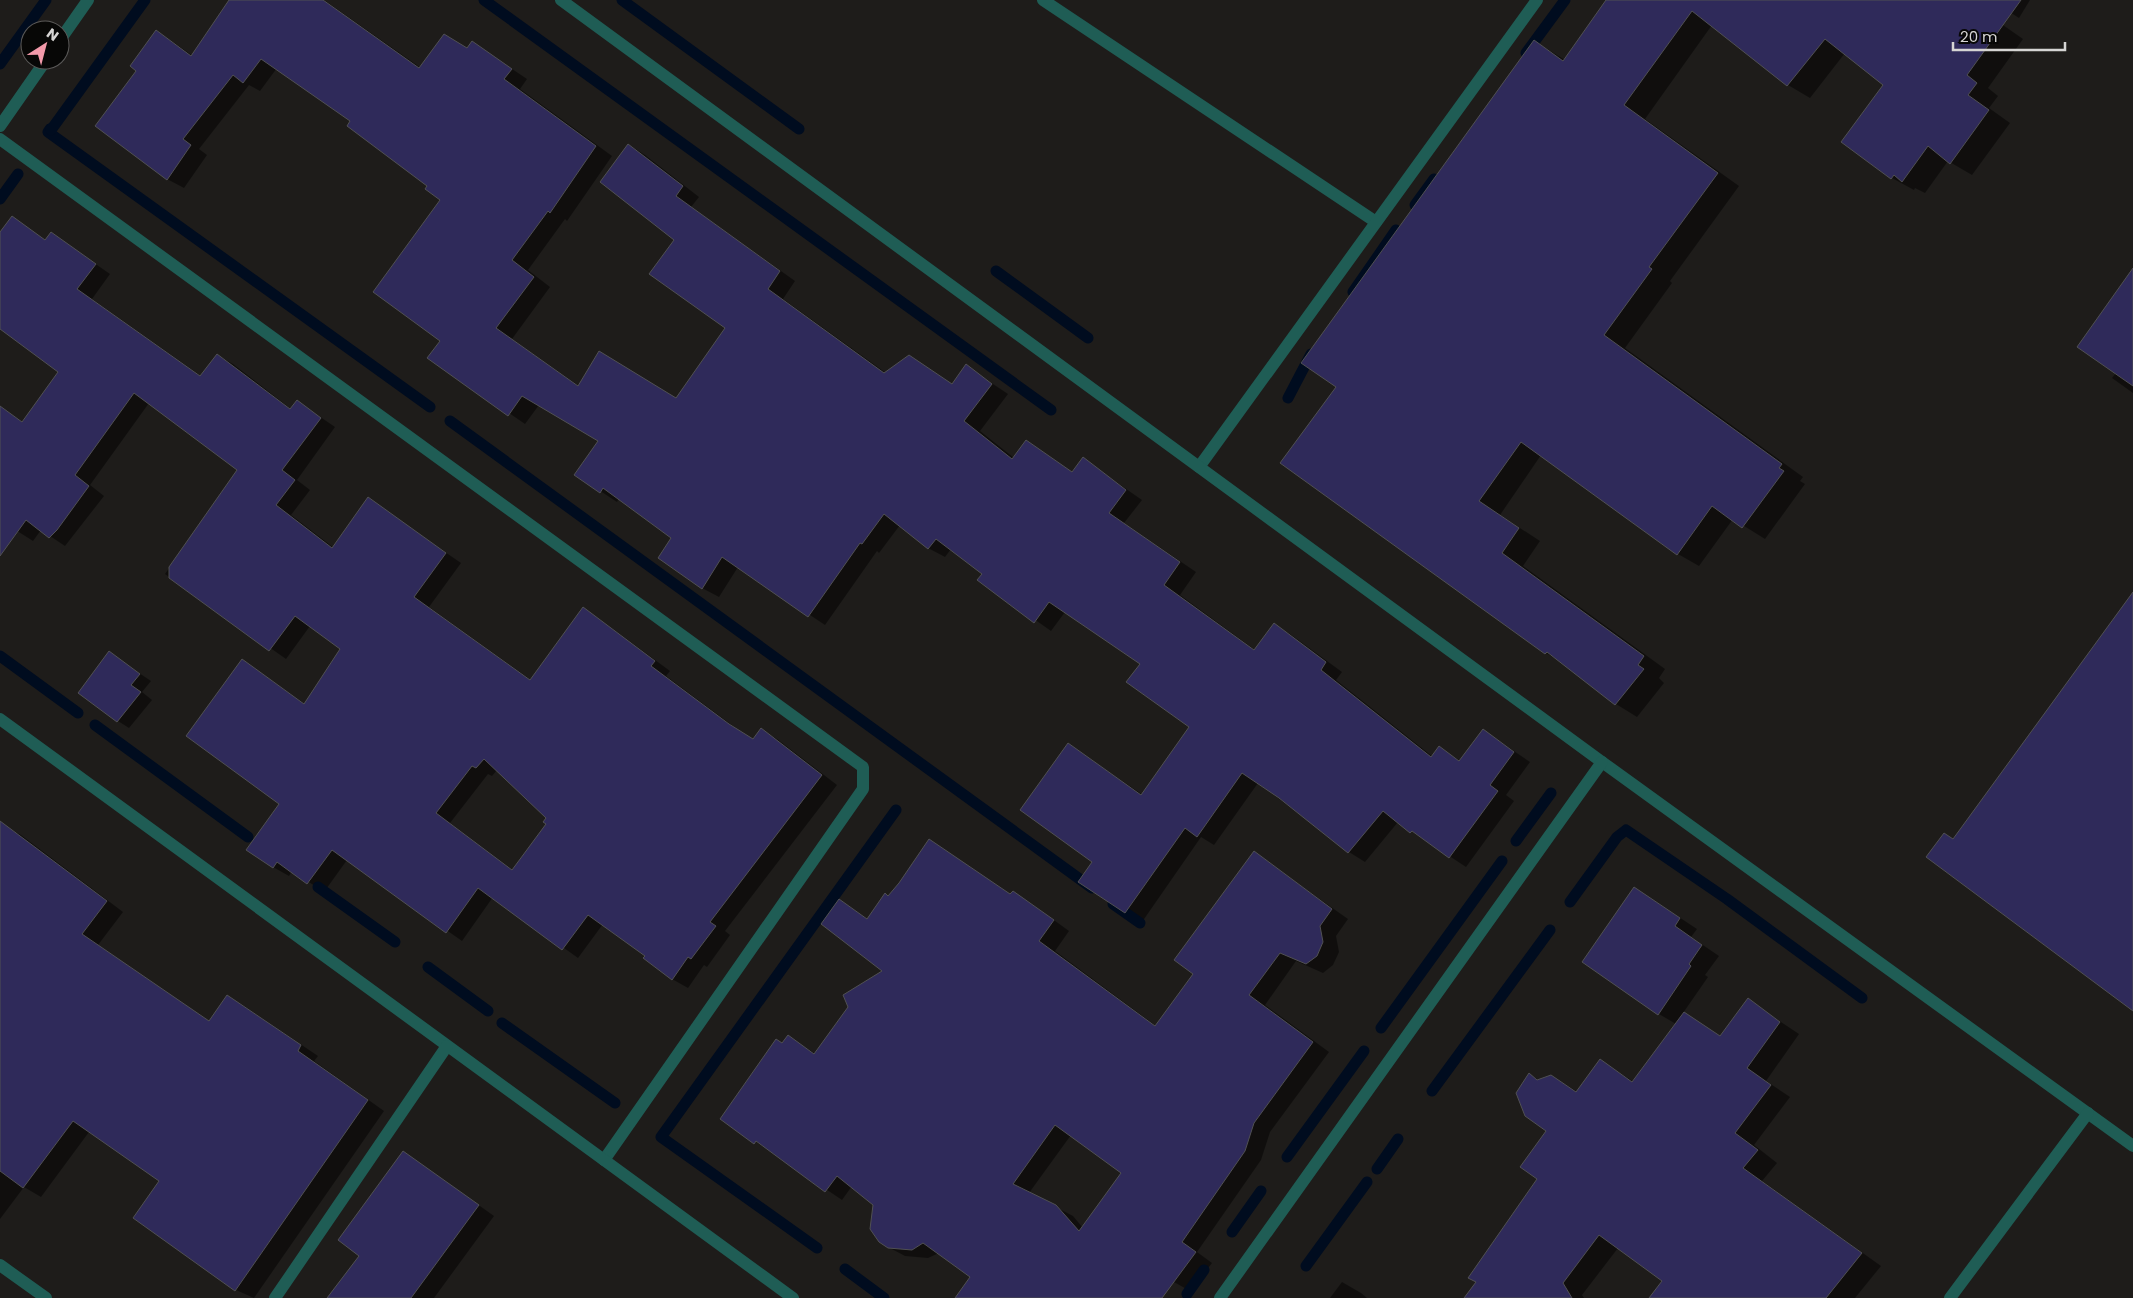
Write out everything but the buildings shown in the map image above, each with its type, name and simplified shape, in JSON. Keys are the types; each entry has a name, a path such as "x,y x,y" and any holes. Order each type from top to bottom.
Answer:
{"street":[{"path":"70,26 88,0"},
{"path":"560,0 1602,762 2133,1146"},
{"path":"1043,0 1376,222"},
{"path":"1199,467 1537,0"},
{"path":"0,126 39,70"},
{"path":"0,139 862,767 862,789 604,1160"},
{"path":"0,719 793,1298"},
{"path":"1220,1298 1602,762"},
{"path":"275,1298 447,1046"},
{"path":"1950,1298 2088,1114"},
{"path":"0,1265 46,1298"}],"waterway":[{"path":"0,64 46,0"},
{"path":"51,130 145,0"},
{"path":"484,0 1051,410"},
{"path":"622,0 799,129"},
{"path":"1526,53 1565,0"},
{"path":"50,129 48,132 430,407"},
{"path":"0,199 18,174"},
{"path":"1415,205 1434,179"},
{"path":"1353,292 1396,230"},
{"path":"996,271 1088,338"},
{"path":"1288,398 1311,354"},
{"path":"450,421 1092,888"},
{"path":"0,656 78,713"},
{"path":"95,725 248,837"},
{"path":"1516,841 1551,793"},
{"path":"817,1248 661,1137 896,810"},
{"path":"1570,902 1617,837 1626,830 1727,899 1862,998"},
{"path":"1381,1028 1502,861"},
{"path":"318,887 395,942"},
{"path":"1113,904 1140,923"},
{"path":"1432,1091 1550,930"},
{"path":"428,967 488,1011"},
{"path":"502,1023 615,1103"},
{"path":"1287,1157 1364,1051"},
{"path":"1377,1169 1398,1139"},
{"path":"1306,1266 1367,1182"},
{"path":"1232,1232 1261,1191"},
{"path":"845,1269 884,1298"},
{"path":"1187,1294 1204,1270"}]}
